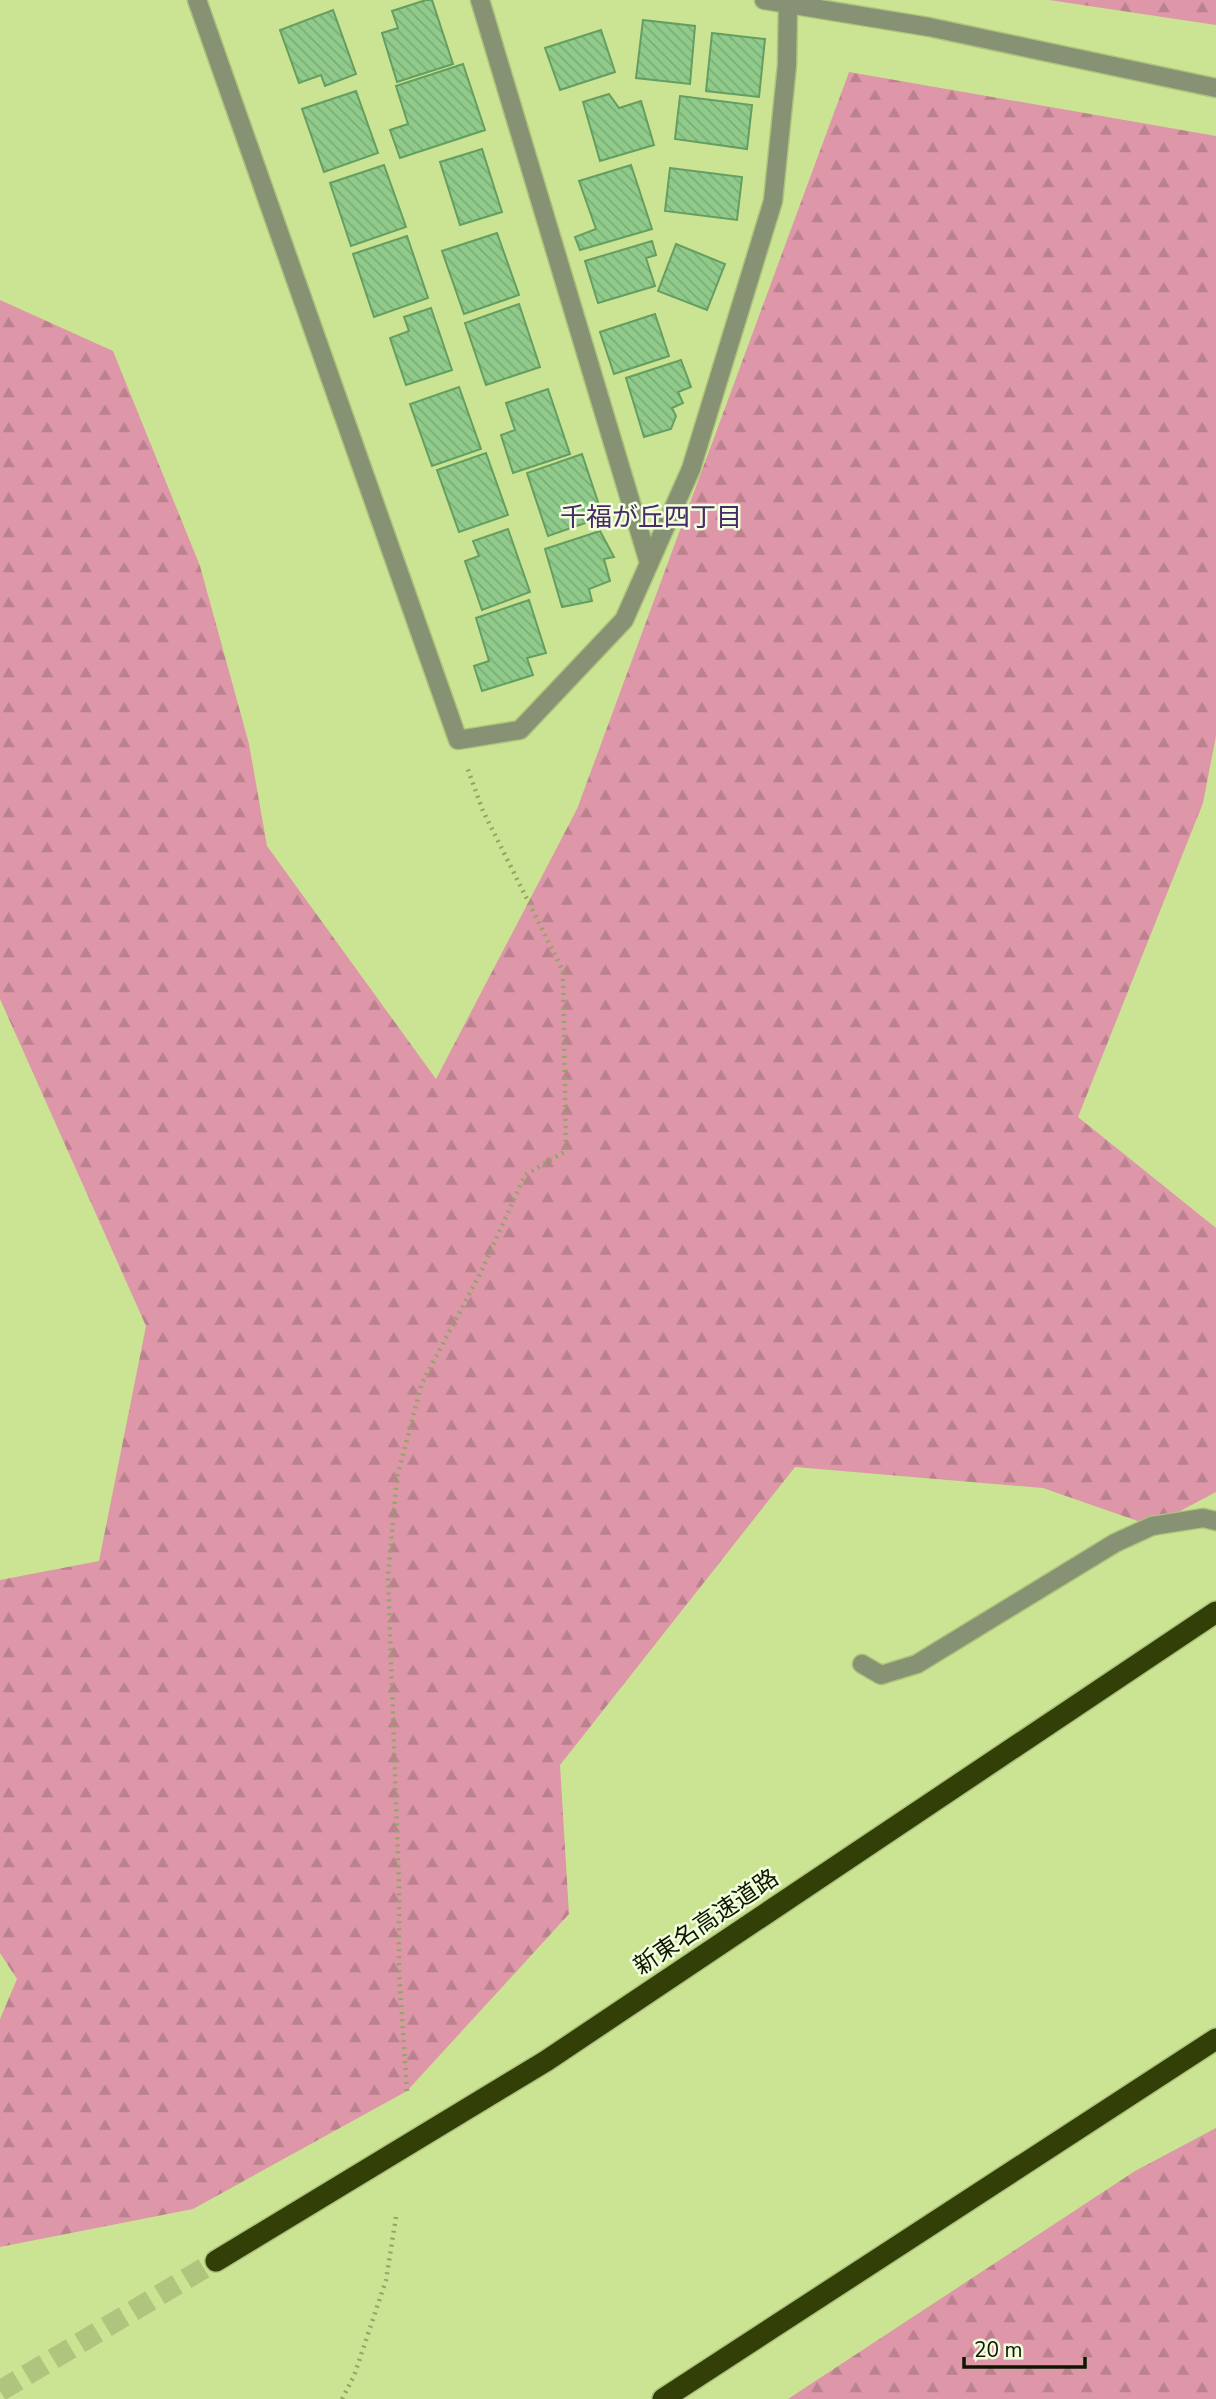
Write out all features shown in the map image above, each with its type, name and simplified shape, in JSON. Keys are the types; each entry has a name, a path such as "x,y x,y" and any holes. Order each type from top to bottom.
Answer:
{"highway":[{"name":"新東名高速道路","path":"216,2261 546,2061 1216,1612"},
{"path":"663,2399 1216,2039"}],"street":[{"path":"197,0 458,740 520,730 624,620 691,469 773,201 787,65 788,3"},
{"path":"480,0 649,563"},
{"path":"764,0 929,27 1216,88"},
{"path":"862,1664 881,1675 917,1664 1115,1543 1152,1526 1203,1518 1216,1521"}],"path":[{"path":"407,2091 398,1973 399,1885 388,1576 397,1477 422,1383 480,1274 524,1175 566,1151 563,971 483,811 458,740"},
{"path":"342,2399 354,2376 386,2280 396,2217"}],"green space":[{"path":"1049,0 1216,0 1216,25"},
{"path":"849,72 1216,136 1216,736 1203,803 1078,1117 1216,1228 1216,1492 1152,1526 1043,1488 795,1467 560,1765 569,1914 407,2091 193,2209 0,2247 0,2019 17,1979 0,1953 0,1580 99,1561 146,1326 0,999 0,300 113,351 200,566 249,744 267,846 436,1079 577,809"},
{"path":"1216,2128 1216,2399 788,2399 1135,2171"}],"building":[{"path":"432,0 453,64 397,82 382,33 398,28 392,11"},
{"path":"333,10 356,74 325,86 321,75 299,83 280,30"},
{"path":"643,20 695,26 690,84 636,78"},
{"path":"601,30 615,72 560,90 545,48"},
{"path":"712,33 765,39 759,97 706,91"},
{"path":"463,64 485,130 400,158 390,130 408,124 396,86"},
{"path":"356,91 378,153 324,172 302,109"},
{"path":"609,94 619,108 641,101 654,145 600,161 583,102"},
{"path":"680,96 752,105 747,149 675,139"},
{"path":"482,149 502,212 460,225 440,162"},
{"path":"384,165 406,227 351,246 330,183"},
{"path":"631,165 652,229 580,250 575,237 596,229 579,181"},
{"path":"670,168 742,177 737,220 665,211"},
{"path":"497,233 519,295 464,314 442,251"},
{"path":"407,236 428,298 374,317 353,254"},
{"path":"652,241 656,255 646,258 655,286 598,303 585,261"},
{"path":"676,244 725,264 707,310 658,291"},
{"path":"519,304 540,367 486,385 465,323"},
{"path":"431,308 452,370 406,385 390,338 409,331 404,317"},
{"path":"655,314 669,356 614,374 600,332"},
{"path":"681,360 691,387 678,392 683,403 672,408 676,416 671,429 644,437 626,378"},
{"path":"459,387 481,449 432,466 410,404"},
{"path":"548,389 570,454 513,473 501,435 515,430 506,403"},
{"path":"486,453 508,515 459,532 437,470"},
{"path":"582,454 603,517 548,536 527,473"},
{"path":"508,529 530,592 482,610 465,561 479,556 473,541"},
{"path":"600,531 614,557 604,559 610,581 589,589 592,601 562,607 545,549"},
{"path":"529,600 546,653 527,658 533,675 482,691 474,666 489,661 476,618"}],"tunnel":[{"path":"0,2391 216,2261"}],"district":[{"name":"千福が丘四丁目","path":"651,517"}]}
